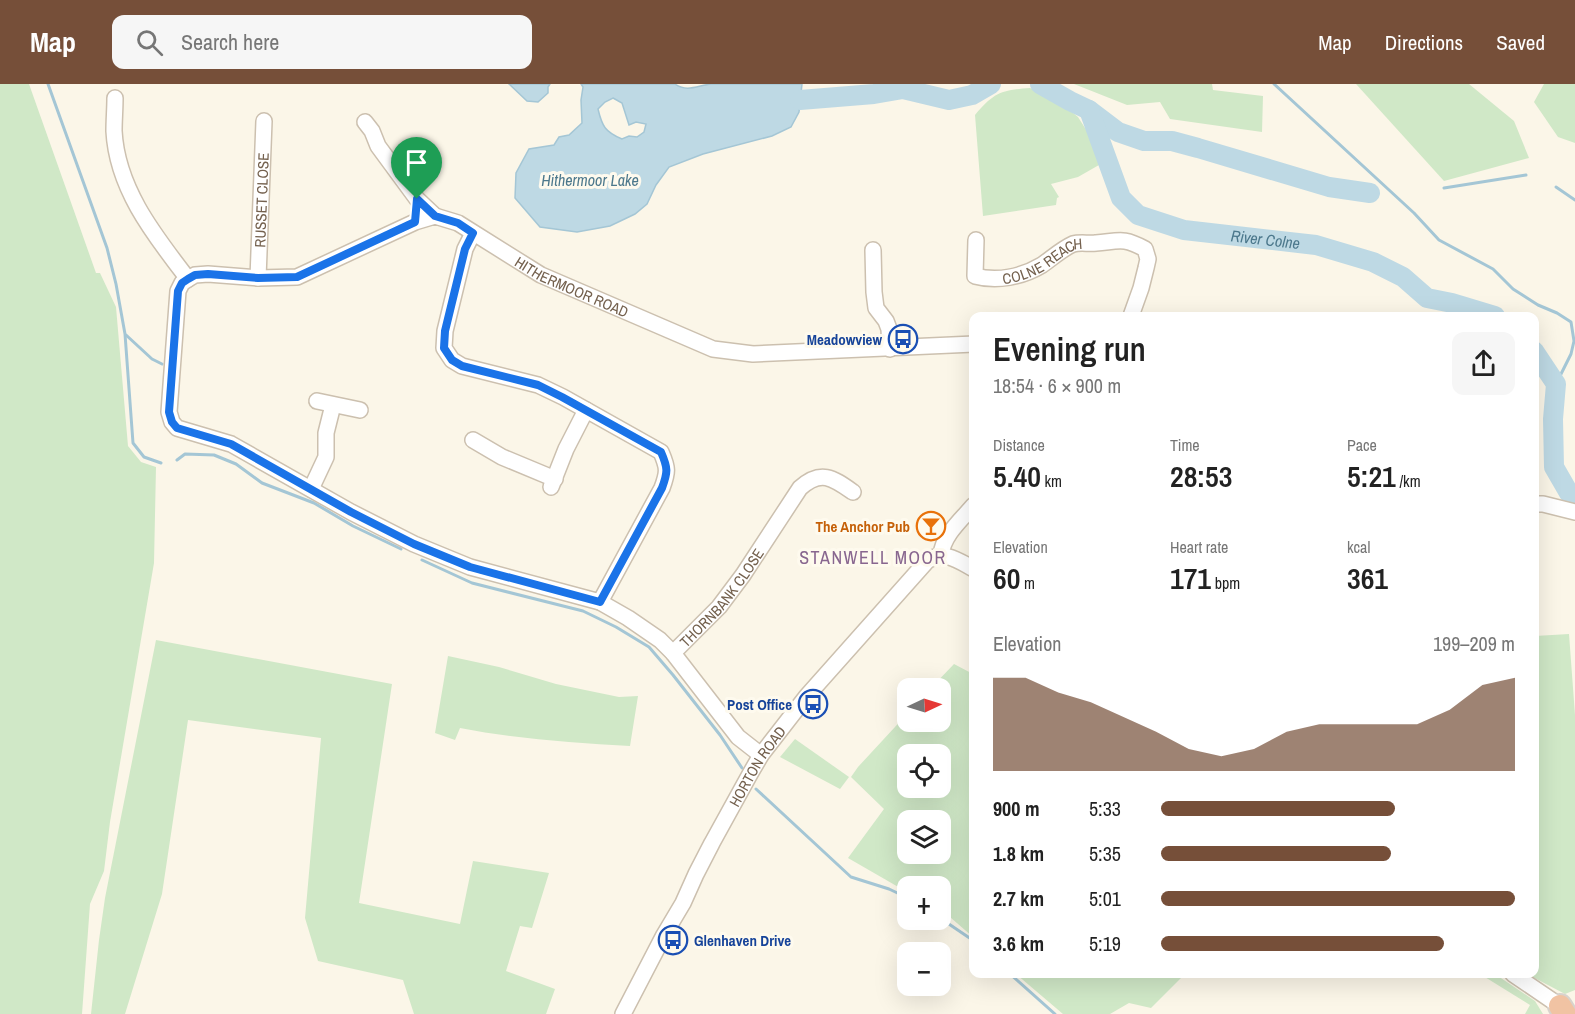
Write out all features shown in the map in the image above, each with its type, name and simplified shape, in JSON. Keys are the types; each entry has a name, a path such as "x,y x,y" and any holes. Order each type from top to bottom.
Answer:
{"street":[{"path":"115,98 114,132 117,152 130,195 158,239 188,279"},
{"name":"RUSSET CLOSE","path":"258,278 264,121"},
{"path":"365,122 372,131 378,146 417,199 435,216 415,222 297,277 258,278 208,274 195,275 182,283 178,291 169,412 172,422 177,428 231,444 409,542 470,567 600,602 660,640 738,737 762,755"},
{"path":"415,222 417,199"},
{"name":"HITHERMOOR ROAD","path":"435,216 458,223 541,275 713,349 753,354 969,344"},
{"path":"473,233 465,249 445,331 444,348 452,360 462,366 538,385 661,452 666,464 667,474 662,488 600,602"},
{"name":"COLNE REACH","path":"976,240 975,276 985,279 1023,275 1075,243 1127,241 1145,249 1148,259 1132,312"},
{"path":"873,250 876,308 889,329 890,349"},
{"path":"317,401 360,410"},
{"path":"311,489 326,457 326,433 333,405"},
{"path":"473,440 490,444 553,483 566,449 586,410"},
{"name":"THORNBANK CLOSE","path":"672,653 719,607 743,575 800,488 810,479 834,478 853,492"},
{"path":"1539,504 1575,512"},
{"path":"969,511 946,538 941,555 951,557 969,566"},
{"name":"HORTON ROAD","path":"623,1014 683,903 712,843 762,755 806,697 874,620 927,561 933,556 941,555"},
{"path":"1519,978 1563,1010"}],"green space":[{"path":"0,84 29,84 96,273 100,273 116,307 128,446 141,462 156,467 154,563 110,822 104,871 90,904 82,1014 0,1014"},
{"path":"1074,84 1212,84 1213,90 1263,96 1262,132 1170,119 1160,102 1127,105"},
{"path":"1356,84 1469,84 1514,121 1529,158 1444,181"},
{"path":"1544,84 1575,84 1575,143 1558,137 1534,102"},
{"path":"1030,88 1055,98 1078,117 1106,161 1078,177 1051,184 1059,197 1056,205 983,216 975,115 998,94"},
{"path":"1569,634 1575,715 1575,990 1565,994 1535,978 1539,978 1539,636"},
{"path":"156,640 392,684 359,903 460,924 473,861 549,873 532,928 520,926 506,971 555,989 546,1014 414,1014 403,980 318,961 305,918 321,738 188,720 162,894 125,1014 91,1014 105,898"},
{"path":"448,656 499,667 556,684 619,697 638,696 630,746 545,740 460,728 455,740 435,733"},
{"path":"954,664 969,672 969,934 951,918 951,876 897,876 897,886 848,858 884,809 851,777 897,725 897,732 951,732 951,678 941,678"},
{"path":"795,739 849,777 840,789 780,757"},
{"path":"1021,978 1181,978 1151,1008 1129,1003 1110,1014 1063,1014"},
{"path":"1486,978 1501,978 1535,1001 1543,1014 1525,1014 1530,1005"}],"water":[{"path":"509,84 550,84 548,93 538,102 527,101"},
{"name":"Hithermoor Lake","path":"581,84 675,84 688,88 711,84 802,84 799,112 791,127 772,136 703,154 669,167 656,185 647,204 635,214 610,226 577,232 540,227 515,198 516,173 529,149 554,145 559,137 569,135 582,123 583,87","holes":["613,98 622,103 629,125 636,122 646,124 644,132 637,137 629,136 622,139 608,131 603,124 598,109"]}],"waterway":[{"path":"48,84 107,248 116,284 125,334 133,443 144,457 161,463"},
{"path":"800,100 874,94 903,89 949,100 972,95 991,84"},
{"name":"River Colne","path":"1040,84 1089,110 1118,132 1144,141 1172,141 1329,187 1370,193"},
{"path":"1274,84 1414,213 1439,240 1493,269 1513,289 1571,322 1574,341 1571,354 1556,384"},
{"name":"River Colne","path":"1089,110 1121,198 1138,215 1184,230 1316,245 1373,262 1403,277 1427,298 1482,312"},
{"name":"River Colne","path":"1444,188 1526,175"},
{"name":"River Colne","path":"1556,187 1575,200"},
{"path":"126,335 152,359 162,364"},
{"name":"River Colne","path":"1539,358 1556,384 1553,419 1554,467 1575,499"},
{"path":"177,460 185,454 214,455 236,464 262,483 314,503 353,526 401,549"},
{"path":"422,560 472,583 583,611 649,647 720,735 742,768"},
{"path":"756,789 851,877 897,893"},
{"path":"951,925 969,938"},
{"path":"1014,978 1055,1014"}],"place":[{"name":"Meadowview","path":"903,339"},
{"name":"The Anchor Pub","path":"931,526"},
{"name":"Post Office","path":"813,704"},
{"name":"Glenhaven Drive","path":"673,940"}],"district":[{"name":"STANWELL MOOR","path":"873,557"}],"route":[{"path":"417,199 435,216 458,223 473,233 465,249 445,331 444,348 452,360 462,366 538,385 661,452 667,474 662,488 600,602 470,567 414,544 351,512 231,444 177,428 172,422 169,412 178,291 182,283 195,275 208,274 258,278 297,277 415,222 417,199"}]}
